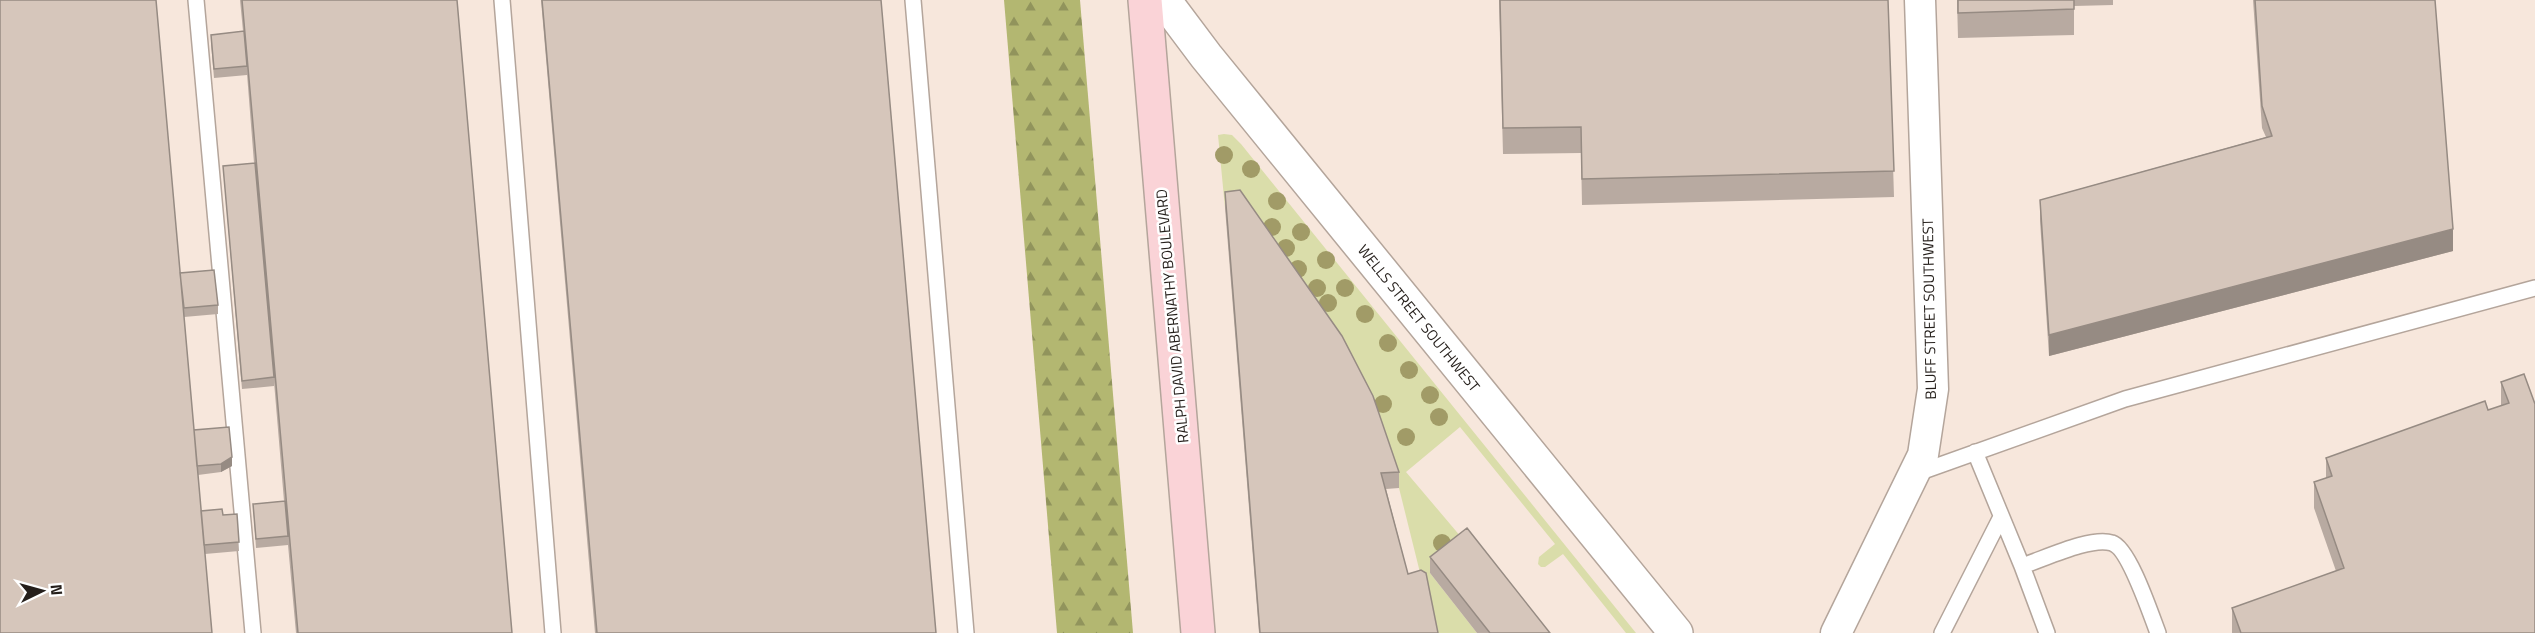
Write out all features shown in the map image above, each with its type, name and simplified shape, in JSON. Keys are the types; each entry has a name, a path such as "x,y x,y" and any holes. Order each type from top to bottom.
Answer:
{"main road":[{"name":"RALPH DAVID ABERNATHY BOULEVARD","path":"1145,0 1198,633"}],"street":[{"name":"WELLS STREET SOUTHWEST","path":"1164,0 1206,56 1676,633"},
{"name":"BLUFF STREET SOUTHWEST","path":"1836,633 1923,455 1933,389 1920,0"}],"lane":[{"path":"196,0 253,633"},
{"path":"502,0 553,633"},
{"path":"913,0 966,633"},
{"path":"1914,474 2125,399 2535,288"},
{"path":"1975,452 2047,633"},
{"path":"1942,633 2001,517"},
{"path":"2022,566 2095,542 2114,543 2126,554 2158,633"}],"green space":[{"path":"1004,0 1080,0 1133,633 1057,633"},
{"path":"1218,135 1232,135 1241,144 1636,633 1626,633 1563,554 1545,567 1538,564 1539,557 1555,544 1460,427 1406,472 1467,544 1430,573 1477,633 1435,633 1399,488 1373,412 1241,207 1225,208"}],"building":[{"path":"0,0 156,0 212,633 0,633"},
{"path":"242,0 457,0 512,633 298,633"},
{"path":"542,0 881,0 936,633 597,633"},
{"path":"1500,0 1888,0 1894,171 1582,179 1581,127 1503,128"},
{"path":"1958,0 2074,0 2074,9 1958,13"},
{"path":"2255,0 2435,0 2453,229 2049,335 2040,200 2272,136 2262,106"},
{"path":"244,31 247,66 214,69 211,35"},
{"path":"255,163 274,377 242,381 223,166"},
{"path":"1240,190 1342,336 1373,396 1399,472 1381,473 1408,574 1421,570 1426,573 1438,633 1260,633 1225,192"},
{"path":"214,270 218,305 184,308 180,273"},
{"path":"2524,374 2535,404 2535,633 2241,633 2232,608 2344,568 2314,482 2332,476 2326,458 2485,401 2488,410 2509,403 2501,382"},
{"path":"229,427 232,457 221,464 197,466 194,430"},
{"path":"285,501 288,536 256,539 253,504"},
{"path":"222,509 223,515 237,514 239,542 204,545 201,511"},
{"path":"1467,528 1550,633 1490,633 1430,557"}]}
